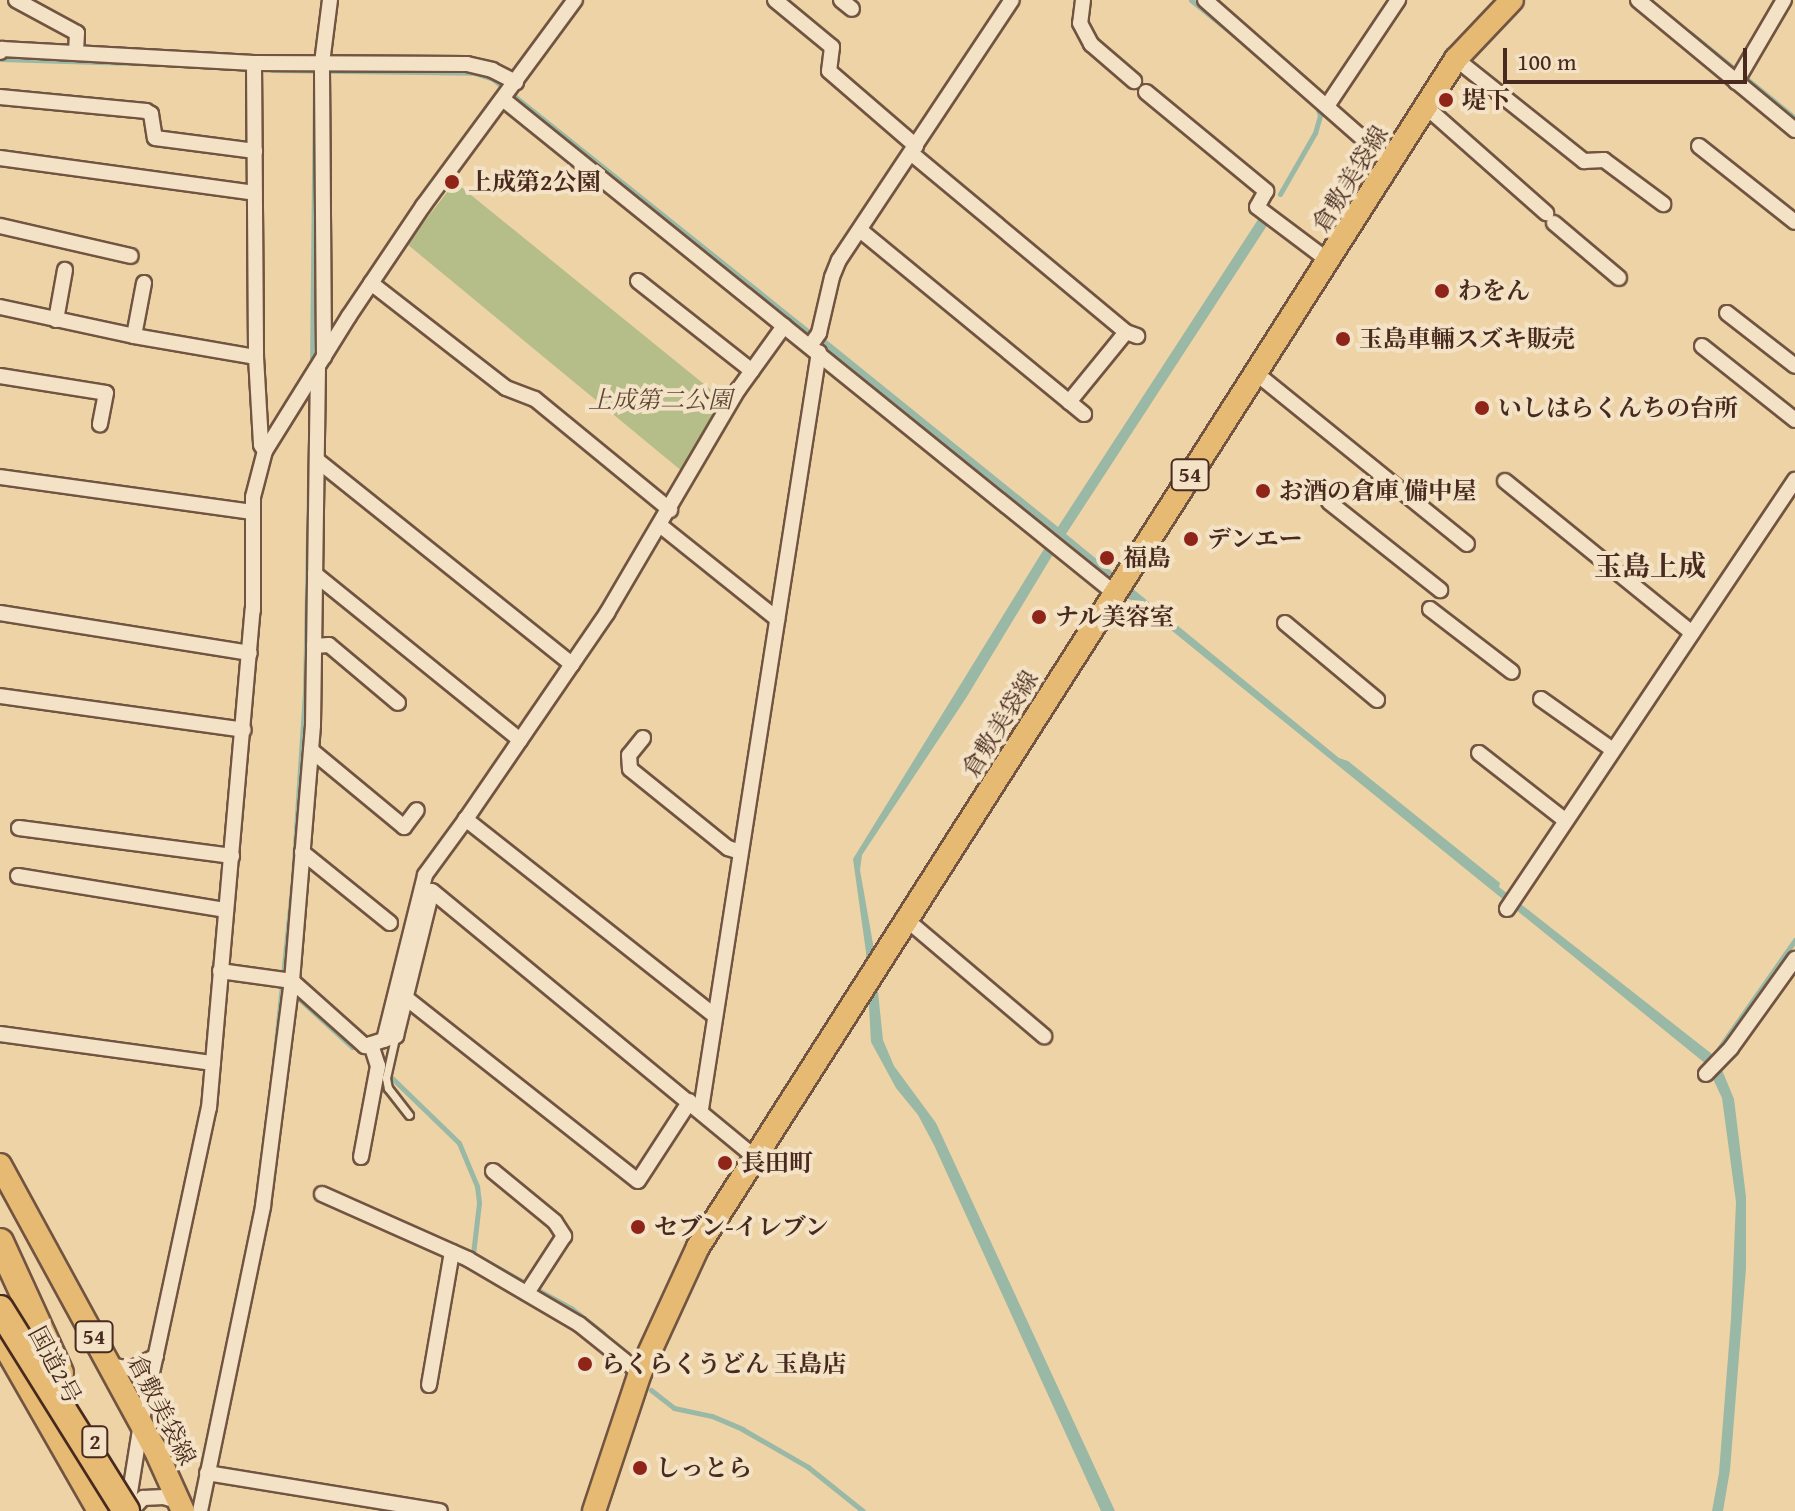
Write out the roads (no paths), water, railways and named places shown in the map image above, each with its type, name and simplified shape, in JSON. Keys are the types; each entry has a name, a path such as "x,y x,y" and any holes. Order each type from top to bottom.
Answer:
{"highway":[{"path":"0,1242 60,1373"},
{"name":"国道2号","path":"0,1263 60,1373 128,1511"},
{"path":"0,1309 128,1511"}],"main road":[{"name":"倉敷美袋線","path":"594,1511 640,1373 698,1247 1113,592 1392,164 1425,106 1456,59 1512,0"},
{"name":"倉敷美袋線","path":"0,1165 141,1424 181,1506"},
{"path":"0,1338 99,1511"}],"street":[{"path":"16,0 77,33 76,53"},
{"path":"200,1511 263,1206 311,750 322,70 330,0"},
{"path":"128,1511 141,1424 209,1108 250,653 253,512 265,451 423,206 575,0"},
{"path":"775,0 832,47 829,71 914,150 1132,334 1069,402"},
{"path":"406,998 638,1181 695,1105 715,1016 816,344 832,277 1012,0"},
{"path":"1083,0 1080,23 1091,44 1134,81"},
{"path":"1205,0 1392,164"},
{"path":"1327,106 1398,0"},
{"path":"1638,0 1795,130"},
{"path":"1737,81 1784,0"},
{"path":"0,52 2,49 76,53 322,70 467,64 492,70 510,91 784,326 816,344 1113,592"},
{"path":"1456,59 1584,161 1604,160 1663,204"},
{"path":"254,67 256,357 261,445 265,451"},
{"path":"1146,92 1266,191 1257,207 1329,261"},
{"path":"0,97 146,111 151,114 155,138 255,151"},
{"path":"1425,106 1619,278"},
{"path":"1699,146 1795,222"},
{"path":"0,158 255,193"},
{"path":"0,226 131,256"},
{"path":"860,230 1084,414"},
{"path":"56,320 65,270"},
{"path":"638,281 752,371"},
{"path":"134,336 144,283"},
{"path":"371,283 506,388 535,399 670,510"},
{"path":"0,307 134,336 256,357"},
{"path":"1727,313 1795,366"},
{"path":"361,1157 382,1070 384,1040 425,875 572,664 661,526 752,371 784,326"},
{"path":"1702,346 1795,420"},
{"path":"1257,374 1467,544"},
{"path":"0,376 106,393 100,424"},
{"path":"317,460 572,664"},
{"path":"0,477 253,512"},
{"path":"1507,909 1795,480"},
{"path":"1505,481 1692,633"},
{"path":"1329,502 1440,590"},
{"path":"661,526 777,619"},
{"path":"315,574 520,740"},
{"path":"1430,609 1512,672"},
{"path":"0,613 250,653"},
{"path":"1285,623 1377,700"},
{"path":"314,646 329,645 398,703"},
{"path":"0,696 244,730"},
{"path":"1541,699 1613,750"},
{"path":"643,738 629,755 630,769 728,848 740,852"},
{"path":"311,750 404,827 417,810"},
{"path":"1479,753 1566,821"},
{"path":"466,819 715,1016"},
{"path":"19,828 232,856"},
{"path":"302,852 390,923"},
{"path":"18,876 226,910"},
{"path":"220,971 287,981 365,1046 384,1040 406,998 432,891 755,1157"},
{"path":"907,920 1044,1036"},
{"path":"1706,1074 1722,1058 1795,959"},
{"path":"0,1034 213,1063"},
{"path":"493,1171 555,1222 564,1236 529,1288"},
{"path":"322,1194 529,1288 640,1373"},
{"path":"429,1385 452,1252"},
{"path":"109,1365 131,1369 156,1356"},
{"path":"207,1473 402,1508 440,1511"},
{"path":"80,1478 94,1485 115,1487 133,1474"},
{"path":"128,1511 143,1498 164,1497 181,1506"}],"lane":[{"path":"384,1040 382,1070 388,1088 409,1115"}],"waterway":[{"path":"1191,0 1240,40"},
{"path":"1690,33 1795,118"},
{"path":"0,59 166,64"},
{"path":"272,70 475,73 493,79 827,347"},
{"path":"312,367 315,72"},
{"path":"1280,194 1315,133 1320,115 1315,102"},
{"path":"270,1101 293,877 305,692 309,481"},
{"path":"1713,1057 1795,940"},
{"path":"296,996 352,1047"},
{"path":"392,1078 459,1143 477,1186 479,1203 473,1254 571,1308 603,1333"},
{"path":"651,1390 674,1408 712,1416 742,1429 808,1467 863,1511"}],"place":[{"name":"堤下","path":"1446,100"},
{"name":"上成第2公園","path":"452,182"},
{"name":"わをん","path":"1442,291"},
{"name":"玉島車輛スズキ販売","path":"1343,339"},
{"name":"いしはらくんちの台所","path":"1482,408"},
{"name":"お酒の倉庫 備中屋","path":"1263,491"},
{"name":"デンエー","path":"1191,539"},
{"name":"福島","path":"1107,558"},
{"name":"ナル美容室","path":"1039,617"},
{"name":"長田町","path":"725,1163"},
{"name":"セブン-イレブン","path":"638,1227"},
{"name":"らくらくうどん 玉島店","path":"585,1364"},
{"name":"しっとら","path":"640,1468"}],"district":[{"name":"玉島上成","path":"1650,566"}],"park label":[{"name":"上成第二公園","path":"660,400"}]}
